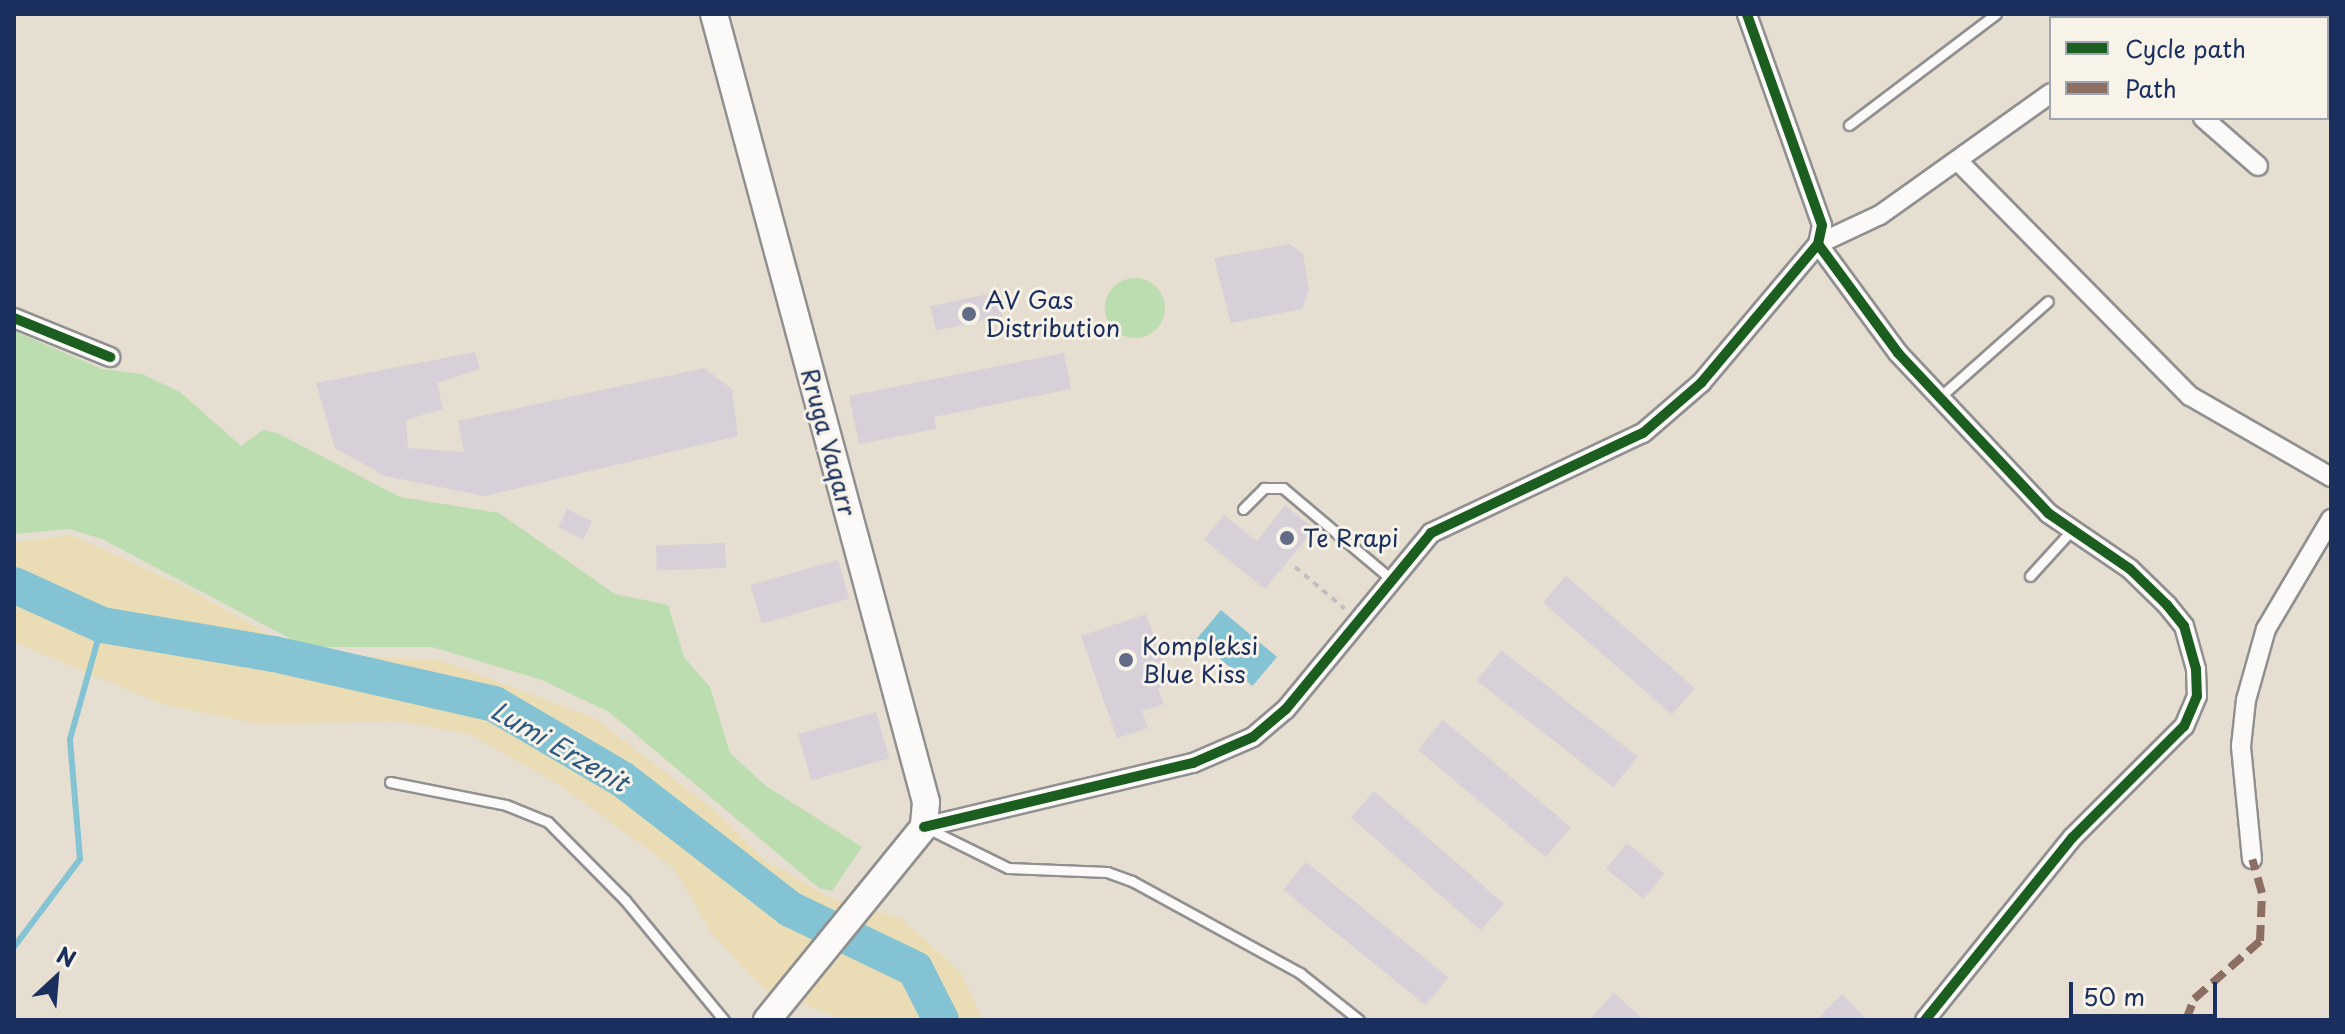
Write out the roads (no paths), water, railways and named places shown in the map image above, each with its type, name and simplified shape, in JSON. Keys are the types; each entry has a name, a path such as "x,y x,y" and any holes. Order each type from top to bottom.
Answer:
{"main road":[{"name":"Rruga Vaqarr","path":"714,14 918,767 924,827"},
{"path":"767,1020 924,827"}],"street":[{"path":"1747,14 1778,117 1818,209 1818,244 1940,397 2069,533 2130,569 2184,626 2197,696 2163,752 2072,838 1925,1020"},
{"path":"924,827 1228,751 1279,717 1391,579 1454,517 1604,453 1673,410 1818,244 1854,232 1959,162 2049,94"},
{"path":"2205,120 2258,166"},
{"path":"1959,162 2190,396 2331,477"},
{"path":"14,318 110,357"},
{"path":"2252,859 2241,746 2246,700 2266,629 2331,519"}],"lane":[{"path":"1849,125 1996,14"},
{"path":"1940,397 2048,301"},
{"path":"1243,509 1264,488 1283,488 1391,579"},
{"path":"2030,576 2069,533"},
{"path":"390,782 548,822 625,900 724,1020"},
{"path":"924,827 1008,868 1107,872 1132,881 1300,973 1359,1020"}],"water":[{"path":"1221,610 1277,657 1252,686 1197,639"}],"waterway":[{"name":"Lumi Erzenit","path":"14,585 102,625 274,654 494,704 622,779 790,909 915,969 941,1020"},
{"path":"14,947 80,859 70,739 102,625"}],"place":[{"name":"AV Gas Distribution","path":"969,314"},
{"name":"Te Rrapi","path":"1287,538"},
{"name":"Kompleksi Blue Kiss","path":"1126,660"}]}
